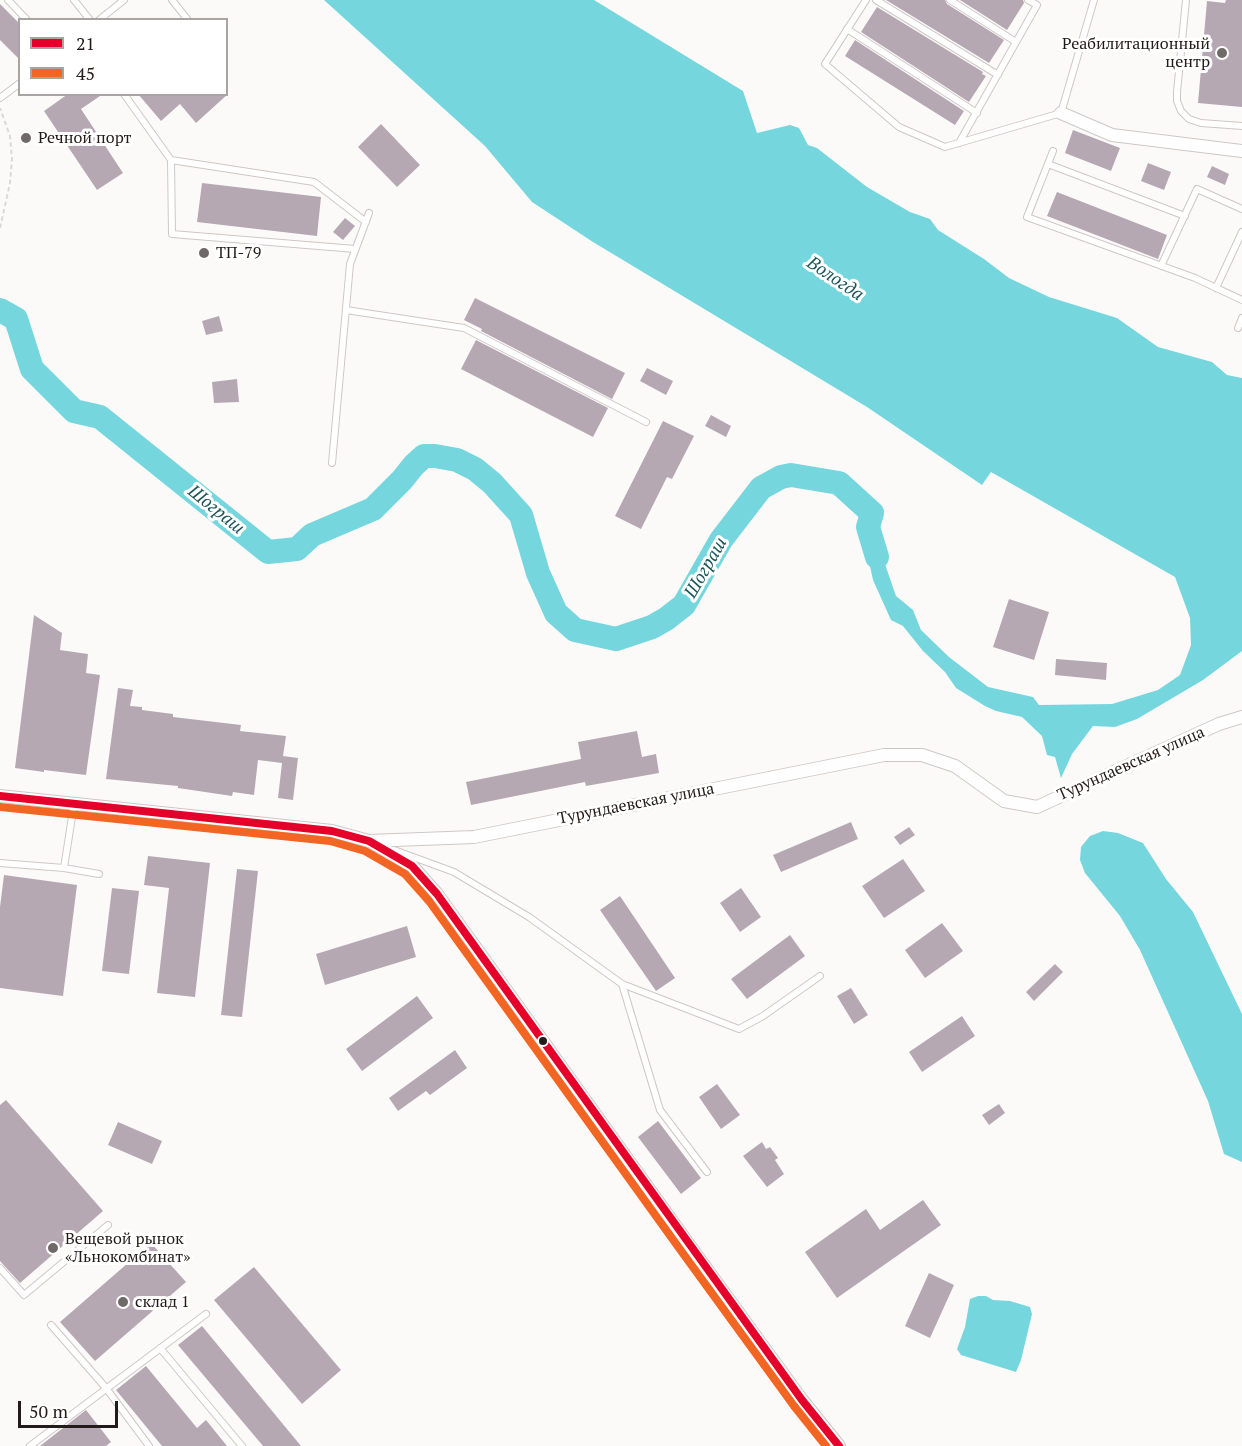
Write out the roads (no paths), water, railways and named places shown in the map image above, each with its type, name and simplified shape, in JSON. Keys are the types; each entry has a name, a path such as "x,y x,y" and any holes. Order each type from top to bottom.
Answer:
{"street":[{"path":"1061,113 1112,135 1242,151"},
{"name":"Турундаевская улица","path":"0,796 332,831 369,841 474,837 884,755 922,755 955,766 1004,801 1037,807 1219,724 1242,717"},
{"path":"369,841 412,866 437,894 802,1400 839,1446"}],"lane":[{"path":"8,0 25,18"},
{"path":"74,0 88,18"},
{"path":"102,18 124,0"},
{"path":"172,0 186,18"},
{"path":"866,0 825,64 899,127 945,147 1061,113 1094,0"},
{"path":"876,0 998,75"},
{"path":"950,0 1016,42"},
{"path":"960,143 1037,5 1029,0"},
{"path":"1186,0 1177,92 1177,101 1181,111 1190,119 1201,123 1242,126"},
{"path":"847,29 977,112"},
{"path":"0,98 18,84"},
{"path":"125,96 171,160 172,234 355,249"},
{"path":"1053,151 1027,217 1161,266 1242,300"},
{"path":"171,160 314,182 366,222"},
{"path":"1048,164 1185,216"},
{"path":"1161,266 1197,189 1242,209"},
{"path":"332,463 350,264 369,213"},
{"path":"1216,288 1242,232"},
{"path":"346,310 464,328 646,422"},
{"path":"1238,328 1242,318"},
{"path":"64,868 74,804"},
{"path":"369,841 454,872 529,917 622,984 738,1029 763,1016 820,976"},
{"path":"0,863 64,868 99,874"},
{"path":"622,984 660,1110 707,1172"},
{"path":"0,1268 24,1295 108,1225"},
{"path":"30,1446 206,1314"},
{"path":"51,1324 106,1388 149,1446"},
{"path":"160,1348 242,1446"}],"water":[{"name":"Вологда","path":"324,0 594,0 743,91 757,133 790,125 799,128 808,145 817,148 867,187 910,212 930,219 938,230 1009,278 1049,297 1117,318 1158,347 1212,362 1227,375 1242,378 1242,651 1203,680 1137,719 1115,727 1093,726 1072,754 1061,778 1055,757 1047,755 1042,736 1022,717 996,711 956,688 945,672 923,651 903,626 891,620 873,580 866,548 868,527 877,541 896,596 913,610 921,630 949,657 988,687 1033,697 1039,705 1112,704 1158,690 1180,675 1191,645 1190,618 1175,577 991,472 982,485 867,407 593,242 532,202 485,146"},
{"path":"1103,831 1118,833 1143,843 1166,879 1193,912 1242,1014 1242,1162 1224,1154 1208,1101 1140,950 1120,916 1085,873 1080,860 1081,847 1090,836"},
{"path":"978,1296 1030,1307 1032,1314 1016,1372 961,1355 957,1349 965,1327 970,1299"}],"waterway":[{"name":"Шограш","path":"0,310 16,319 32,369 74,411 100,417 268,552 297,549 312,535 373,509 424,456 435,456 457,460 475,469 492,483 521,515 538,573 556,613 575,630 616,639 652,627 666,619 684,605 721,540 761,488 781,477 791,475 839,483 872,513 868,527 877,557"}],"place":[{"name":"Реабилитационный центр","path":"1222,53"},
{"name":"Речной порт","path":"26,138"},
{"name":"ТП-79","path":"204,253"},
{"name":"Вещевой рынок «Льнокомбинат»","path":"53,1248"},
{"name":"склад 1","path":"123,1302"}]}
